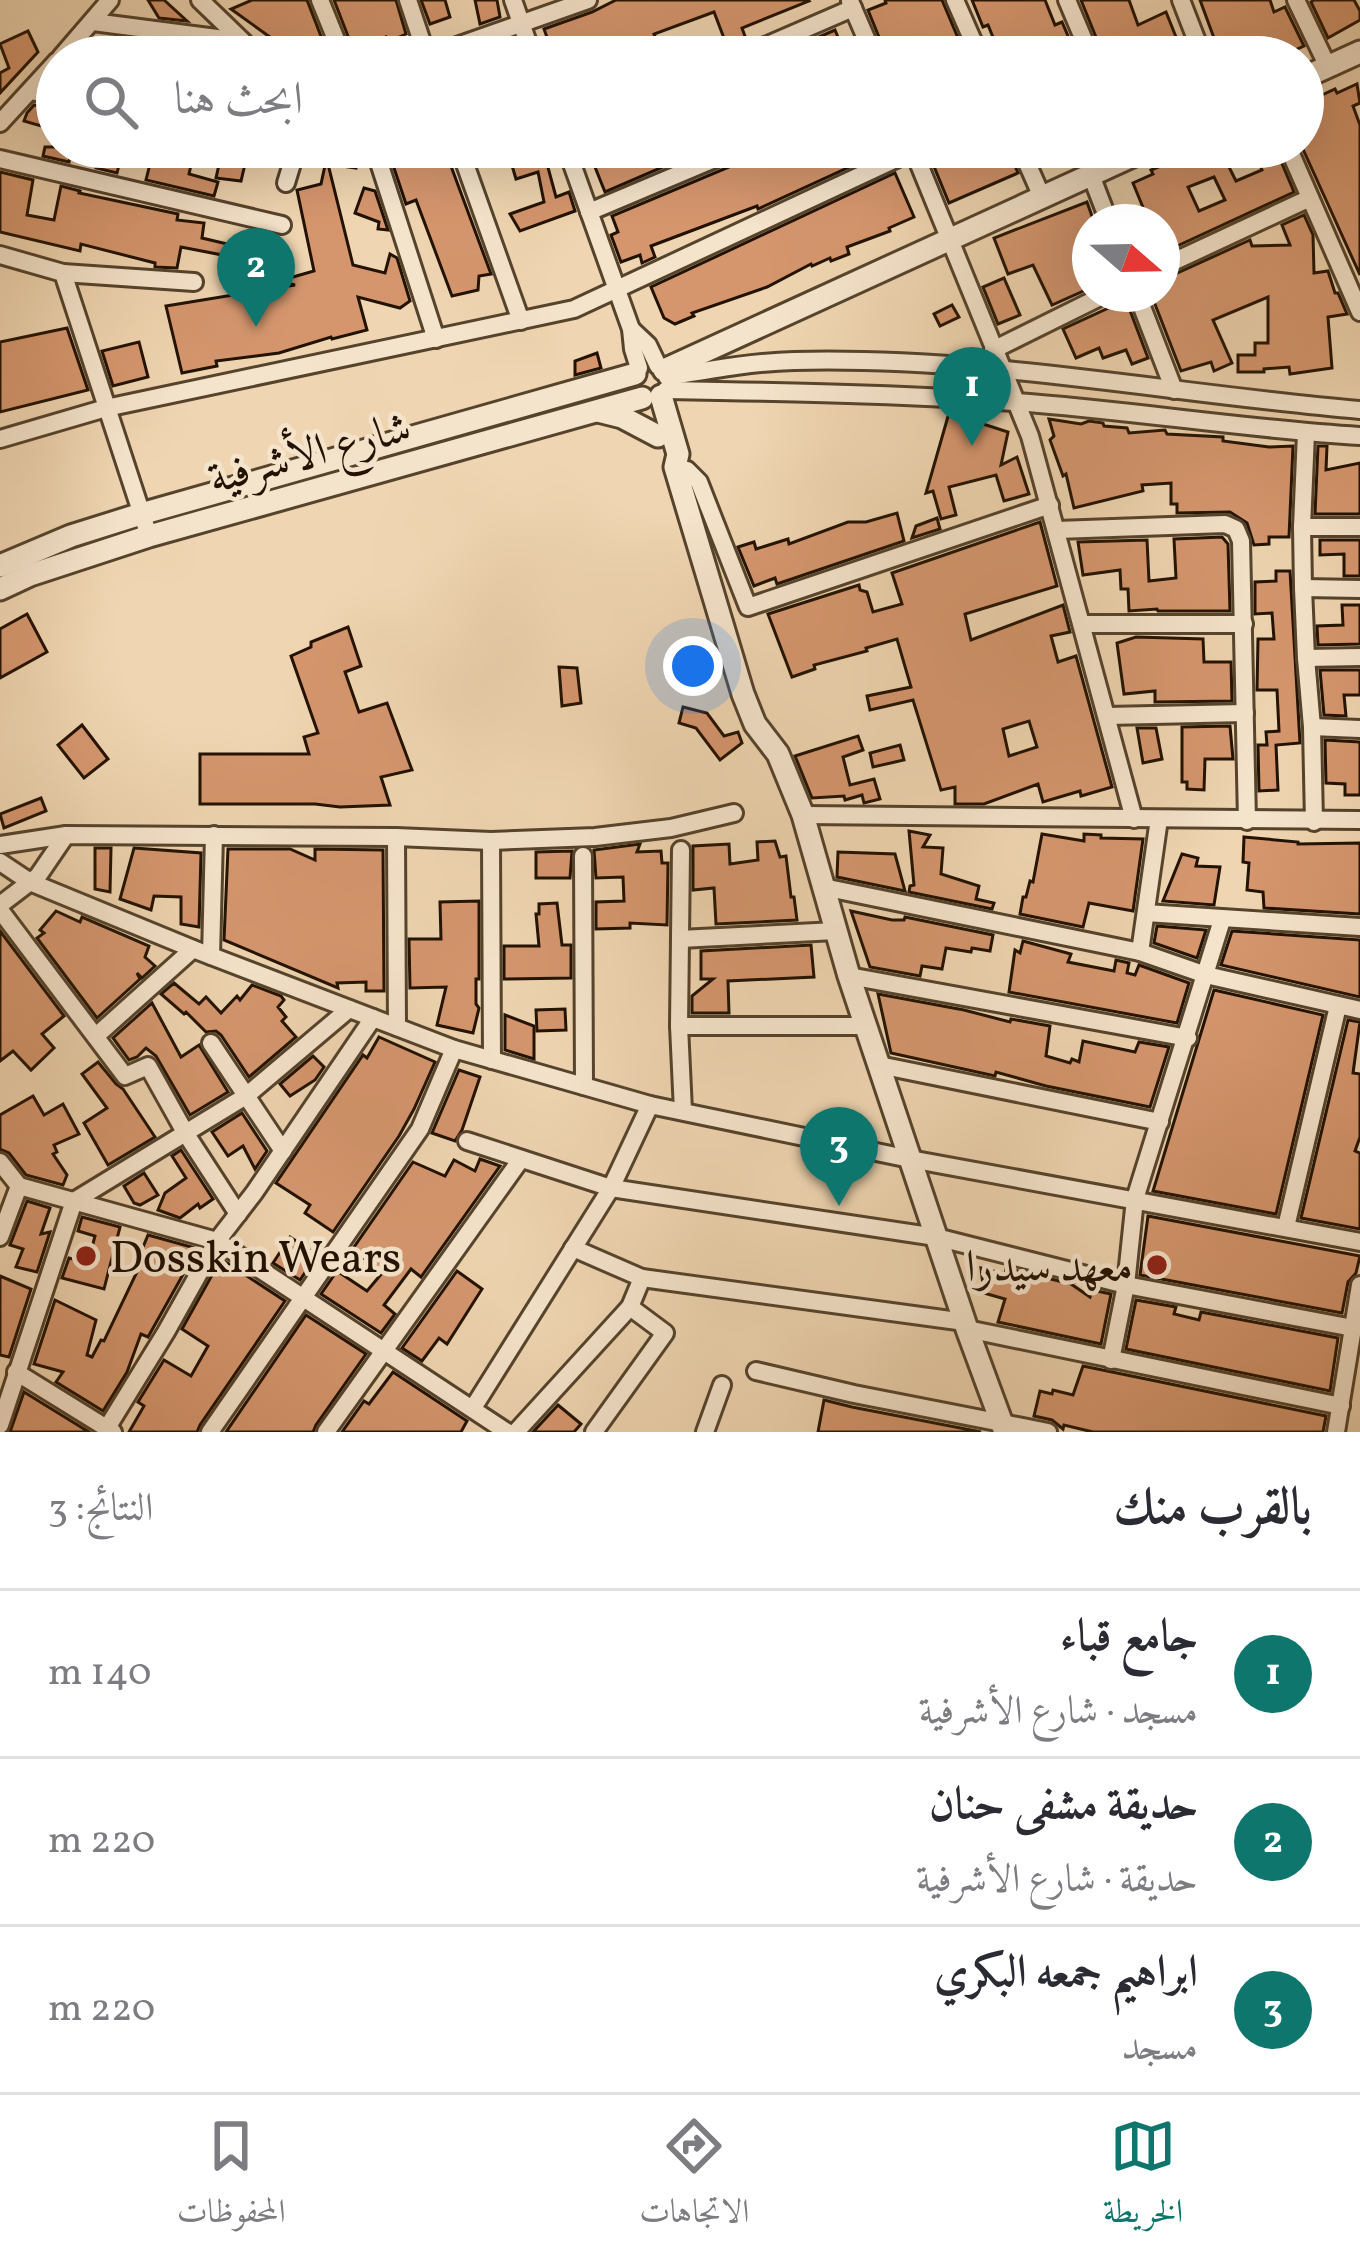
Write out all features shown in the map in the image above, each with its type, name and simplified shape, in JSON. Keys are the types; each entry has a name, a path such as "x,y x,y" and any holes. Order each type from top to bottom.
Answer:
{"street":[{"path":"80,36 110,0"},
{"path":"200,0 235,36"},
{"path":"320,0 335,36"},
{"path":"408,0 420,36"},
{"path":"513,0 526,36"},
{"path":"485,36 588,0"},
{"path":"956,0 971,36"},
{"path":"1067,0 1082,36"},
{"path":"1181,0 1195,36"},
{"path":"1296,0 1313,36"},
{"path":"784,36 852,4 865,36"},
{"path":"93,22 201,36"},
{"path":"1324,69 1360,52"},
{"path":"1324,59 1328,67"},
{"path":"0,123 36,84"},
{"path":"30,91 36,92"},
{"path":"0,159 36,167"},
{"path":"38,168 282,225"},
{"path":"286,183 291,168"},
{"path":"381,168 436,339"},
{"path":"467,168 521,321"},
{"path":"573,168 632,329 633,349 653,382 678,454 675,467 748,709 778,754 803,815 878,1065 1004,1427"},
{"path":"589,212 693,168"},
{"path":"0,439 106,408 574,309 873,168"},
{"path":"921,168 1030,436 1134,819"},
{"path":"1029,168 1042,197"},
{"path":"653,382 1104,168"},
{"path":"1297,168 1360,311"},
{"path":"1091,175 1102,204"},
{"path":"1180,259 1310,198"},
{"path":"0,254 63,273 194,282"},
{"path":"63,273 145,525"},
{"path":"992,350 1072,311"},
{"path":"1144,312 1174,390"},
{"name":"شارع الأشرفية","path":"0,589 145,525 653,382 793,361 1002,370 1360,410"},
{"path":"653,382 658,436 668,463 687,470 700,482 748,607 1050,505"},
{"name":"شارع الأشرفية","path":"0,566 71,536 145,525 598,410 653,382 1016,402 1360,436"},
{"path":"598,410 658,436"},
{"path":"1306,433 1303,588 1314,822"},
{"path":"1057,530 1225,524 1236,529 1241,542 1247,820"},
{"path":"1302,527 1360,526"},
{"path":"1303,588 1360,589"},
{"path":"1082,624 1244,623"},
{"path":"1306,658 1360,657"},
{"path":"1107,716 1245,713"},
{"path":"1312,727 1360,729"},
{"path":"0,845 66,835 491,842 595,837 734,813"},
{"path":"803,815 1360,820"},
{"path":"1140,952 1159,819"},
{"path":"66,835 44,870 0,908 125,1076 148,1066 238,1214"},
{"path":"96,1036 202,953 214,835"},
{"path":"396,837 397,1027"},
{"path":"491,842 492,1060"},
{"path":"681,850 683,1111"},
{"path":"583,856 584,1086"},
{"path":"0,862 30,883 454,1049 650,1105 910,1159 1360,1242"},
{"path":"823,887 1140,952 1206,975 1360,1010"},
{"path":"1146,913 1360,926"},
{"path":"1112,1360 1135,1199 1222,920"},
{"path":"680,939 836,931"},
{"path":"849,976 1188,1038"},
{"path":"1286,1227 1338,1006"},
{"path":"0,1425 74,1201 247,1096 349,1009"},
{"path":"16,1372 110,1430 217,1240 374,1018"},
{"path":"679,1026 866,1026"},
{"path":"211,1043 283,1151"},
{"path":"210,1432 420,1129 454,1049"},
{"path":"878,1065 1160,1122"},
{"path":"472,1432 478,1411 611,1188 650,1105"},
{"path":"467,1141 611,1188 936,1237 1126,1285 1352,1328"},
{"path":"326,1432 521,1159"},
{"path":"0,1162 19,1186 217,1240 506,1432"},
{"path":"0,1238 19,1186"},
{"path":"573,1248 642,1278 966,1326 1341,1406"},
{"path":"516,1432 630,1307 642,1278"},
{"path":"1336,1432 1360,1285"},
{"path":"594,1432 665,1333 630,1307"},
{"path":"755,1372 1004,1427 1048,1432"},
{"path":"706,1432 722,1385"}],"building":[{"path":"148,0 164,0 187,21 159,18"},
{"path":"252,0 307,0 321,36 268,36 231,9"},
{"path":"334,0 396,0 406,34 348,36"},
{"path":"421,0 445,0 450,17 430,24"},
{"path":"475,0 497,0 500,17 480,24"},
{"path":"616,0 809,1 742,28 745,36 723,36 714,12 655,36 546,36 544,29"},
{"path":"942,0 957,36 879,36 868,10 886,3"},
{"path":"972,0 1045,0 1055,25 1062,22 1068,36 992,36 988,25 983,27"},
{"path":"1081,0 1129,0 1138,25 1166,12 1176,36 1096,36"},
{"path":"1200,0 1270,0 1274,12 1285,7 1299,36 1213,36"},
{"path":"1314,0 1354,0 1360,20 1328,38"},
{"path":"28,31 36,54 0,93 0,73 9,68 0,44"},
{"path":"1357,84 1360,103 1353,106 1360,125 1360,275 1312,168 1324,168 1324,94 1335,89 1337,93"},
{"path":"36,105 36,124 24,121"},
{"path":"149,168 190,168 189,174 218,182 214,196 146,180"},
{"path":"218,168 244,168 241,181 216,178"},
{"path":"324,168 329,168 353,265 385,273 390,254 397,258 410,301 400,308 358,297 367,330 279,353 216,361 217,366 182,373 166,306 295,285 279,281 314,271 297,190 321,184"},
{"path":"394,168 452,168 491,274 479,276 478,290 452,296 416,200 406,204"},
{"path":"513,168 548,168 556,197 569,192 575,211 520,231 510,214 544,202 538,172 516,179"},
{"path":"595,168 661,168 605,192"},
{"path":"727,168 847,168 758,209 651,246 655,257 642,263 640,255 621,262 611,235 618,232 612,216"},
{"path":"935,168 1016,168 1018,173 949,203"},
{"path":"1156,168 1230,168 1236,181 1261,168 1284,168 1294,192 1180,245 1180,204 1142,204 1133,183","holes":["1214,177 1225,200 1199,211 1188,187"]},
{"path":"0,172 33,180 27,215 54,220 61,186 178,214 177,220 204,223 202,238 253,250 247,273 219,266 222,255 181,247 177,268 155,267 155,263 81,244 80,251 0,232"},
{"path":"895,173 914,217 847,247 849,254 811,264 675,324 664,318 651,287"},
{"path":"364,188 375,191 388,230 378,229 379,222 355,213"},
{"path":"1072,208 1072,296 1052,305 1033,265 1008,274 994,238"},
{"path":"1304,215 1313,235 1314,273 1328,271 1347,314 1328,317 1332,368 1290,374 1289,367 1238,372 1238,355 1255,355 1255,343 1268,343 1268,297 1213,320 1232,363 1214,371 1211,362 1181,371 1158,312 1180,312 1180,272 1250,240 1252,246 1290,245 1282,225"},
{"path":"1004,278 1020,315 998,324 983,287"},
{"path":"952,305 959,317 940,326 934,314"},
{"path":"1100,312 1131,312 1148,358 1132,364 1126,350 1103,358 1099,348 1076,358 1063,329"},
{"path":"67,328 88,390 0,412 0,342"},
{"path":"139,342 148,377 113,386 102,351"},
{"path":"597,353 601,368 575,375 575,361"},
{"path":"949,413 1008,432 1001,465 1017,457 1029,494 1004,501 996,475 949,487 956,515 941,519 933,491 926,493"},
{"path":"1049,419 1103,423 1127,428 1129,433 1165,430 1167,434 1223,437 1223,441 1269,447 1293,446 1289,537 1269,537 1269,544 1254,545 1247,523 1230,512 1177,513 1177,504 1171,504 1171,483 1142,485 1143,491 1074,508 1066,474 1063,476 1050,440 1054,436"},
{"path":"1318,446 1327,446 1326,470 1360,463 1360,514 1315,514"},
{"path":"897,513 904,541 777,584 775,578 754,586 738,547 754,542 756,549 788,539 789,544 848,522"},
{"path":"937,518 940,529 912,538 916,526"},
{"path":"1040,522 1057,586 965,614 971,640 1063,605 1070,632 1051,636 1058,662 1076,656 1112,787 1043,802 1038,784 984,804 955,804 955,787 941,790 913,700 870,710 867,696 911,687 897,639 814,665 815,669 792,677 768,614 859,585 867,592 873,612 902,604 892,573","holes":["1029,721 1037,747 1009,756 1003,729"]},
{"path":"1222,537 1228,544 1230,611 1129,611 1128,589 1121,589 1120,570 1083,575 1078,542 1147,540 1149,581 1176,578 1174,539"},
{"path":"1320,540 1360,540 1360,576 1344,576 1344,554 1320,555"},
{"path":"1276,571 1290,571 1300,743 1276,745 1278,790 1259,791 1258,745 1267,745 1266,732 1279,731 1277,690 1257,690 1258,639 1274,639 1272,613 1255,614 1255,582 1276,581"},
{"path":"1342,605 1360,605 1360,644 1318,645 1317,626 1343,625"},
{"path":"27,614 47,652 0,678 0,629"},
{"path":"348,627 361,666 345,672 359,712 387,703 412,770 381,777 390,805 200,804 200,754 309,754 304,737 318,733 291,656"},
{"path":"1136,637 1203,639 1204,662 1231,662 1232,701 1155,702 1155,691 1124,694 1117,643"},
{"path":"559,667 577,668 581,703 562,706"},
{"path":"1320,670 1360,670 1360,695 1344,695 1346,716 1324,715"},
{"path":"683,707 707,713 724,736 738,732 742,743 720,760 696,728 679,723"},
{"path":"82,725 108,759 84,778 58,745"},
{"path":"1230,726 1233,759 1205,759 1204,790 1187,789 1187,782 1182,782 1182,727"},
{"path":"1137,728 1156,728 1162,759 1143,763"},
{"path":"858,736 863,750 843,757 850,785 874,779 880,799 864,803 862,795 845,800 844,796 812,798 795,756"},
{"path":"1325,740 1360,742 1360,795 1345,795 1345,784 1326,783"},
{"path":"900,745 904,760 873,767 870,753"},
{"path":"41,798 46,811 4,828 0,814"},
{"path":"909,831 930,835 923,847 943,848 941,874 979,886 976,899 994,903 992,909 909,892 914,885"},
{"path":"1042,834 1084,841 1084,834 1143,839 1133,911 1089,903 1083,927 1020,914 1023,897 1033,882"},
{"path":"1244,837 1298,844 1360,843 1360,914 1264,908 1263,892 1247,890"},
{"path":"775,841 780,857 786,856 797,920 716,924 714,888 693,890 693,846 729,844 730,864 758,860 757,842"},
{"path":"640,844 637,852 661,851 662,863 668,863 667,925 630,923 630,928 596,929 596,902 624,901 623,877 596,878 594,850"},
{"path":"95,848 111,848 110,892 95,889"},
{"path":"134,848 201,853 199,927 181,924 181,897 154,896 151,910 120,899"},
{"path":"228,849 290,849 315,860 315,849 383,850 384,991 366,991 366,982 337,983 338,988 224,940"},
{"path":"572,851 570,878 536,878 536,852"},
{"path":"838,852 895,854 905,891 837,877"},
{"path":"1182,854 1198,858 1196,866 1220,867 1214,905 1163,901"},
{"path":"479,901 479,1008 473,1033 437,1025 446,987 410,988 409,939 441,939 440,902"},
{"path":"557,903 562,945 571,945 571,978 504,979 504,946 539,946 539,904"},
{"path":"56,911 149,946 145,957 155,966 142,978 137,973 140,979 97,1018 37,938"},
{"path":"851,911 993,935 990,951 946,948 942,969 922,966 920,976 870,967"},
{"path":"1157,926 1206,930 1197,958 1154,943"},
{"path":"0,931 64,1016 42,1034 54,1048 31,1070 13,1051 0,1061"},
{"path":"1232,931 1360,940 1360,997 1221,965"},
{"path":"1023,941 1071,954 1068,962 1114,971 1116,960 1129,963 1127,973 1135,975 1139,965 1189,983 1177,1023 1009,992 1015,950 1020,953"},
{"path":"811,945 814,977 728,981 729,1013 692,1013 692,996 713,979 701,979 701,951"},
{"path":"174,983 199,1004 206,997 221,1013 252,985 281,996 284,1000 278,1007 286,1017 282,1021 296,1037 249,1077 221,1035 206,1032 161,994"},
{"path":"1214,990 1323,1015 1276,1214 1153,1191"},
{"path":"878,994 1050,1026 1046,1056 1070,1063 1072,1059 1079,1062 1083,1041 1135,1052 1139,1042 1169,1047 1150,1107 891,1053"},
{"path":"152,1003 181,1057 199,1045 228,1092 190,1115 156,1056 146,1048 129,1060 113,1038"},
{"path":"565,1009 566,1030 537,1031 536,1010"},
{"path":"505,1015 534,1026 534,1059 505,1050"},
{"path":"1348,1020 1360,1022 1353,1073 1360,1074 1360,1137 1355,1151 1360,1153 1360,1229 1301,1218"},
{"path":"379,1037 435,1062 399,1136 333,1232 305,1213 310,1205 276,1183"},
{"path":"313,1056 324,1067 315,1080 290,1096 280,1084"},
{"path":"98,1062 155,1137 108,1165 84,1123 107,1108 82,1074"},
{"path":"459,1070 480,1077 455,1141 432,1133"},
{"path":"33,1096 44,1115 63,1104 79,1134 54,1145 57,1152 53,1154 67,1175 63,1185 26,1175 0,1149 0,1115"},
{"path":"242,1113 267,1151 255,1169 243,1146 228,1156 212,1132"},
{"path":"181,1150 213,1199 180,1218 158,1210 165,1193 186,1178 172,1156"},
{"path":"480,1159 500,1166 421,1277 411,1269 384,1305 395,1314 381,1333 321,1294 337,1271 367,1291 383,1272 352,1250 413,1162 445,1176 454,1160 475,1171"},
{"path":"144,1173 158,1195 140,1205 124,1186"},
{"path":"27,1201 50,1208 41,1234 50,1232 37,1272 16,1267 23,1249 10,1245"},
{"path":"1148,1216 1360,1256 1348,1282 1342,1313 1140,1275"},
{"path":"82,1217 120,1227 104,1289 62,1278 69,1258 88,1263 95,1236 78,1231"},
{"path":"148,1235 195,1248 148,1337 141,1334 127,1372 103,1411 56,1382 63,1372 34,1364 55,1300 96,1320 87,1355 92,1357 145,1255 141,1252"},
{"path":"290,1237 317,1255 300,1280 273,1263"},
{"path":"221,1259 285,1301 197,1432 129,1432 144,1406 138,1402 164,1360 191,1376 208,1346 182,1329"},
{"path":"981,1268 1005,1274 1006,1268 1071,1284 1090,1297 1092,1290 1111,1294 1101,1344 998,1322 1005,1299 984,1293"},
{"path":"457,1271 482,1289 447,1344 439,1338 422,1361 402,1348"},
{"path":"0,1276 31,1289 9,1357 0,1355"},
{"path":"1136,1300 1176,1307 1174,1314 1199,1320 1201,1312 1338,1338 1330,1391 1126,1349"},
{"path":"306,1315 366,1354 313,1432 226,1432"},
{"path":"1083,1366 1326,1416 1323,1432 1093,1432 1064,1425 1063,1429 1052,1420 1034,1416 1040,1391 1073,1395"},
{"path":"393,1372 467,1421 461,1432 342,1432"},
{"path":"24,1392 89,1432 10,1432"},
{"path":"824,1400 852,1407 981,1432 818,1432"},
{"path":"558,1405 581,1424 574,1432 533,1432"}],"place":[{"name":"حديقة مشفى حنان","path":"256,327"},
{"name":"جامع قباء","path":"972,446"},
{"name":"ابراهيم جمعه البكري","path":"839,1206"},
{"name":"Dosskin Wears","path":"86,1256"},
{"name":"معهد سيدرا","path":"1157,1265"}]}
